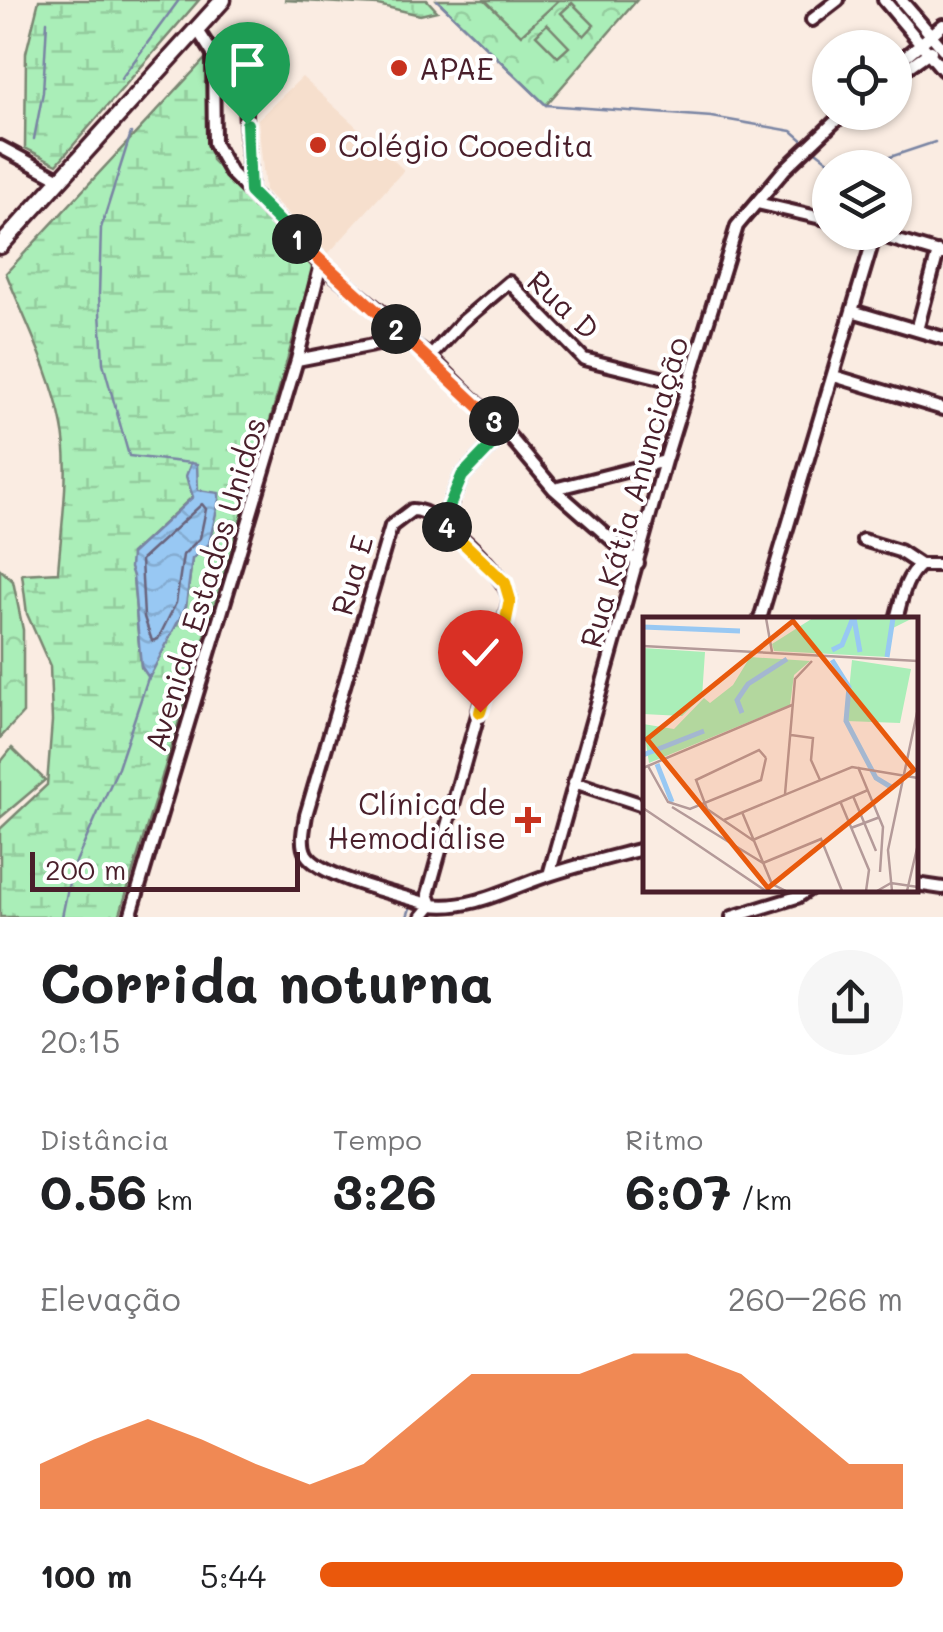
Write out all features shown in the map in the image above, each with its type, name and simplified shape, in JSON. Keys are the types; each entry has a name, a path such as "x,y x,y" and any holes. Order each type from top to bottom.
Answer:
{"main road":[{"path":"0,246 224,0"}],"street":[{"path":"812,20 838,0"},
{"path":"884,0 943,70"},
{"path":"901,0 939,42"},
{"path":"912,64 939,42 943,25"},
{"path":"197,28 213,54 233,71 240,84 250,192"},
{"path":"912,49 920,42 939,42"},
{"path":"213,54 214,143 231,173 321,264 386,316 404,339 430,357 505,431 554,489 638,562"},
{"name":"Rua Kátia Anunciação","path":"549,875 727,252 737,226 824,130"},
{"path":"0,147 60,179"},
{"path":"757,203 812,216"},
{"path":"912,245 940,253 918,330"},
{"path":"761,617 868,250"},
{"name":"Avenida Estados Unidos","path":"130,917 297,360 321,264"},
{"name":"Rua D","path":"430,357 462,322 509,282 584,359 689,385"},
{"path":"852,311 943,338"},
{"path":"297,360 404,339"},
{"path":"834,376 943,409"},
{"path":"432,905 428,894 510,600 505,583 442,523 462,476 505,431"},
{"path":"554,489 665,461"},
{"name":"Rua E","path":"432,905 327,871 308,858 302,842 306,815 392,526 404,514 418,509 442,523"},
{"path":"864,540 899,551 920,565 943,565"},
{"path":"897,617 906,582 920,565"},
{"path":"574,782 643,805"},
{"path":"422,917 432,905 468,902 643,849"},
{"path":"918,884 943,888"},
{"path":"732,917 806,892"}],"shaded area":[{"name":"Colégio Cooedita","path":"302,77 404,170 328,254 265,190 258,119"}],"green space":[{"path":"39,0 199,0 57,164 25,148 26,53"},
{"path":"284,0 427,0 437,11 420,15 378,5"},
{"path":"437,0 637,0 546,105"},
{"path":"485,0 559,0 521,35"},
{"path":"572,3 594,25 584,36 561,13"},
{"path":"547,24 569,47 558,57 536,35"},
{"path":"205,59 212,160 313,268 256,470 119,917 0,917 0,829 47,785 52,721 50,666 27,614 22,574 58,572 65,479 65,443 58,406 6,273","holes":["193,496 219,500 192,559 186,606 141,666 131,554"]},
{"path":"0,569 13,581 23,630 23,713 0,738"},
{"path":"12,748 45,780 0,818 0,763"}],"water":[{"path":"191,463 197,464 198,490 219,493 219,500 209,544 192,559 186,606 149,678 141,666 131,554 193,497 186,476"}],"waterway":[{"path":"121,79 179,0"},
{"path":"437,0 546,105 712,117 792,131 806,143"},
{"path":"34,139 43,92 47,21"},
{"path":"131,133 101,228 103,363 129,456 191,463"},
{"path":"911,150 935,142"},
{"path":"62,917 71,873 118,768 149,675"},
{"path":"407,917 411,905"}],"place":[{"name":"APAE","path":"399,68"},
{"name":"Colégio Cooedita","path":"318,145"},
{"name":"Clínica de Hemodiálise","path":"528,820"}],"route":[{"path":"247,124 250,192 321,264 386,316 404,339 430,357 505,431 462,476 442,523 492,568 508,590 509,612 480,712"}]}
